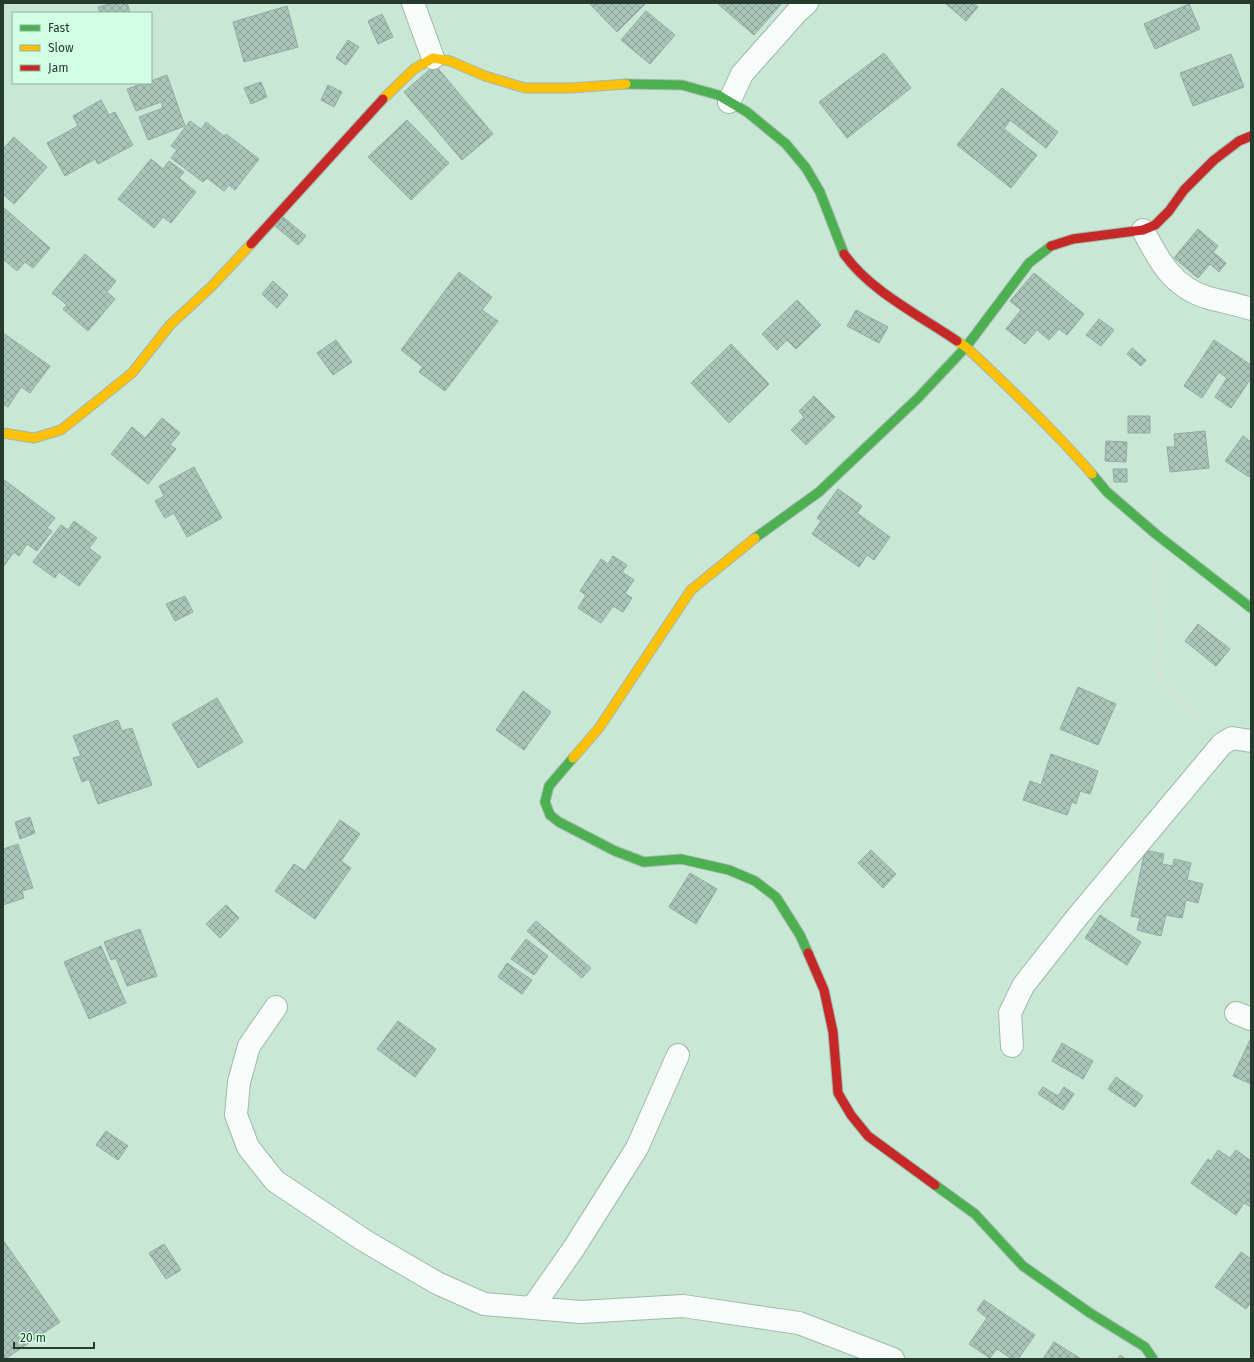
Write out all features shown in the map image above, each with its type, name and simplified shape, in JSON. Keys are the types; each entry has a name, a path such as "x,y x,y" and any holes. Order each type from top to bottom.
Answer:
{"street":[{"path":"412,3 433,58"},
{"path":"729,102 742,74 797,12 807,3"},
{"path":"3,433 34,438 62,430 132,373 170,325 212,286 291,202 375,107 414,69 433,58 450,61 485,76 525,88 570,88 623,84 682,85 718,95 747,112 786,144 806,168 820,192 844,255 870,281 905,308 966,347 1064,442 1107,492 1157,535 1251,608"},
{"path":"1153,1359 1145,1347 1090,1313 1023,1266 975,1214 868,1136 851,1115 838,1093 833,1032 824,990 800,934 776,897 755,881 729,870 681,859 644,862 615,852 559,822 550,815 545,802 549,786 600,728 691,590 756,538 819,492 918,398 966,347 1029,263 1051,246 1074,239 1143,230 1155,225 1169,210 1184,190 1214,160 1239,141 1251,136"},
{"path":"1143,230 1156,256 1170,274 1183,287 1207,298 1251,309"},
{"path":"1012,1046 1010,1013 1023,986 1078,916 1222,744 1241,740"},
{"path":"276,1007 249,1046 239,1082 236,1115 248,1147 275,1181 365,1241 437,1282 484,1304 581,1312 683,1306 799,1323 893,1359"},
{"path":"532,1308 574,1248 637,1148 678,1055"}],"path":[{"path":"1157,535 1156,597 1158,642 1156,667 1161,679 1180,700 1207,722 1241,740"}],"building":[{"path":"114,3 127,3 130,12 100,12 98,7"},
{"path":"589,3 646,3 617,32"},
{"path":"717,3 782,3 754,35"},
{"path":"945,3 974,3 978,7 966,21"},
{"path":"1189,4 1200,29 1155,49 1144,24"},
{"path":"287,6 298,47 244,62 233,22"},
{"path":"646,11 675,35 650,64 621,40"},
{"path":"382,14 393,37 378,44 368,21"},
{"path":"348,40 359,47 346,65 336,58"},
{"path":"884,53 911,88 847,138 819,102"},
{"path":"1231,54 1244,87 1193,106 1180,73"},
{"path":"435,65 493,134 462,160 404,92"},
{"path":"167,75 185,126 148,140 139,117 163,108 161,102 136,111 127,89 142,84 152,84 152,81"},
{"path":"261,82 267,97 251,104 244,88"},
{"path":"328,85 342,92 334,107 321,100"},
{"path":"1002,88 1058,132 1046,148 1010,120 1004,129 1037,155 1011,188 957,145"},
{"path":"101,100 109,115 115,112 133,145 98,164 95,159 65,176 47,143 78,126 73,116"},
{"path":"407,120 449,163 411,200 368,157"},
{"path":"190,121 201,129 206,122 224,136 226,134 259,159 235,190 229,185 224,191 207,178 203,182 171,158 177,150 171,146"},
{"path":"14,137 47,167 14,204 3,194 3,149"},
{"path":"151,159 163,169 169,161 184,172 179,178 196,192 171,223 163,217 154,228 118,199"},
{"path":"3,207 50,248 33,268 25,262 17,271 3,259"},
{"path":"283,217 306,236 298,245 275,226"},
{"path":"1198,229 1218,246 1213,252 1226,263 1219,272 1210,264 1198,278 1174,258"},
{"path":"85,254 116,281 107,292 115,299 88,331 63,309 67,305 52,293"},
{"path":"459,272 492,297 482,310 498,321 445,391 419,372 423,367 401,350"},
{"path":"1034,273 1084,314 1067,335 1059,329 1049,340 1037,330 1025,344 1006,329 1021,310 1010,301"},
{"path":"273,281 288,295 277,308 262,294"},
{"path":"797,300 821,325 796,349 787,340 777,350 762,334"},
{"path":"856,310 888,327 879,343 847,326"},
{"path":"1099,319 1114,330 1101,346 1086,335"},
{"path":"3,333 50,366 30,393 21,387 8,407 3,404"},
{"path":"336,340 352,362 333,375 317,353"},
{"path":"1214,340 1251,365 1251,378 1231,408 1215,397 1227,378 1219,372 1202,398 1184,386"},
{"path":"731,344 769,384 729,423 691,383"},
{"path":"1132,348 1146,360 1141,366 1127,354"},
{"path":"814,396 835,417 806,445 791,430 804,417 799,411"},
{"path":"1128,416 1150,416 1150,433 1128,433"},
{"path":"162,418 180,433 170,445 176,449 148,484 111,454 132,427 145,438"},
{"path":"1205,431 1209,468 1170,472 1167,447 1175,447 1174,434"},
{"path":"1243,436 1251,442 1251,474 1249,477 1225,461"},
{"path":"1106,441 1127,442 1126,462 1105,461"},
{"path":"194,467 222,518 187,537 174,513 165,518 155,501 164,496 159,486"},
{"path":"1113,469 1127,469 1127,482 1114,482"},
{"path":"3,479 55,518 47,528 52,531 37,551 27,544 19,556 14,552 3,567"},
{"path":"838,489 862,506 857,513 890,537 874,560 867,555 859,567 812,534 821,521 817,518"},
{"path":"74,521 97,538 89,548 101,557 79,586 59,572 55,578 33,562 61,525 68,530"},
{"path":"613,556 627,565 622,572 634,580 625,593 632,598 623,612 613,606 601,623 578,608 586,595 580,591 601,559 608,564"},
{"path":"185,596 193,612 175,621 166,604"},
{"path":"1198,624 1230,649 1216,666 1185,641"},
{"path":"1078,687 1116,704 1098,745 1060,729"},
{"path":"523,691 551,712 524,750 496,730"},
{"path":"217,698 243,742 198,768 172,724"},
{"path":"118,720 122,731 132,728 152,785 98,804 89,779 82,782 73,758 81,756 73,736"},
{"path":"1051,754 1098,771 1090,794 1080,791 1076,804 1072,802 1067,815 1023,800 1030,781 1041,785"},
{"path":"30,817 35,833 20,839 15,822"},
{"path":"340,820 360,834 341,861 351,868 315,919 275,891 294,864 305,871"},
{"path":"18,844 33,888 22,891 24,898 3,905 3,849"},
{"path":"871,850 896,874 883,888 858,863"},
{"path":"1145,850 1164,854 1162,864 1173,866 1174,859 1191,863 1187,880 1203,884 1198,903 1186,900 1182,918 1166,915 1161,936 1137,930 1140,918 1131,916"},
{"path":"690,873 717,889 696,924 669,907"},
{"path":"226,905 239,918 220,938 206,924"},
{"path":"1100,915 1141,942 1127,965 1085,938"},
{"path":"536,921 591,968 582,978 527,931"},
{"path":"140,929 157,976 127,986 116,958 111,960 104,942"},
{"path":"526,939 548,956 534,975 511,959"},
{"path":"101,946 126,1003 89,1019 64,962"},
{"path":"507,963 532,980 522,994 498,977"},
{"path":"398,1021 436,1049 415,1077 377,1049"},
{"path":"1251,1038 1251,1084 1233,1076"},
{"path":"1062,1043 1093,1061 1083,1079 1052,1061"},
{"path":"1116,1077 1143,1096 1135,1107 1108,1089"},
{"path":"1043,1087 1058,1096 1064,1087 1074,1094 1063,1110 1038,1094"},
{"path":"106,1131 128,1146 118,1160 96,1145"},
{"path":"1218,1150 1230,1158 1236,1150 1251,1161 1251,1207 1244,1203 1236,1215 1191,1183 1208,1159 1211,1161"},
{"path":"3,1240 60,1322 5,1359 3,1359"},
{"path":"164,1244 181,1270 166,1279 149,1253"},
{"path":"1241,1252 1251,1259 1251,1302 1246,1309 1215,1287"},
{"path":"984,1300 1035,1335 1018,1359 1012,1359 997,1349 990,1358 969,1344 987,1318 977,1310"},
{"path":"1054,1342 1081,1359 1043,1359"},
{"path":"1120,1355 1126,1359 1118,1359"}],"traffic: fast":[{"path":"626,84 682,85 718,95 747,112 786,144 806,168 820,192 844,254"},
{"path":"755,538 819,492 918,398 966,347 1029,263 1051,246"},
{"path":"1092,474 1107,492 1157,535 1251,608"},
{"path":"573,758 549,786 545,802 550,815 559,822 615,851 644,862 681,859 729,870 755,881 776,897 800,935 808,953"},
{"path":"935,1185 975,1214 1023,1266 1090,1313 1145,1347 1153,1359"}],"traffic: slow":[{"path":"383,99 414,69 433,58 450,61 485,76 525,88 571,88 626,84"},
{"path":"3,433 34,438 61,430 132,373 170,325 212,286 251,244"},
{"path":"957,341 966,347 1031,409 1092,474"},
{"path":"573,758 599,728 691,590 755,538"}],"traffic: jam":[{"path":"251,244 383,99"},
{"path":"1051,246 1073,239 1143,230 1155,225 1169,211 1184,190 1214,160 1239,141 1251,136"},
{"path":"844,254 867,280 881,291 957,341"},
{"path":"808,953 824,990 833,1032 838,1093 851,1115 868,1136 935,1185"}]}
